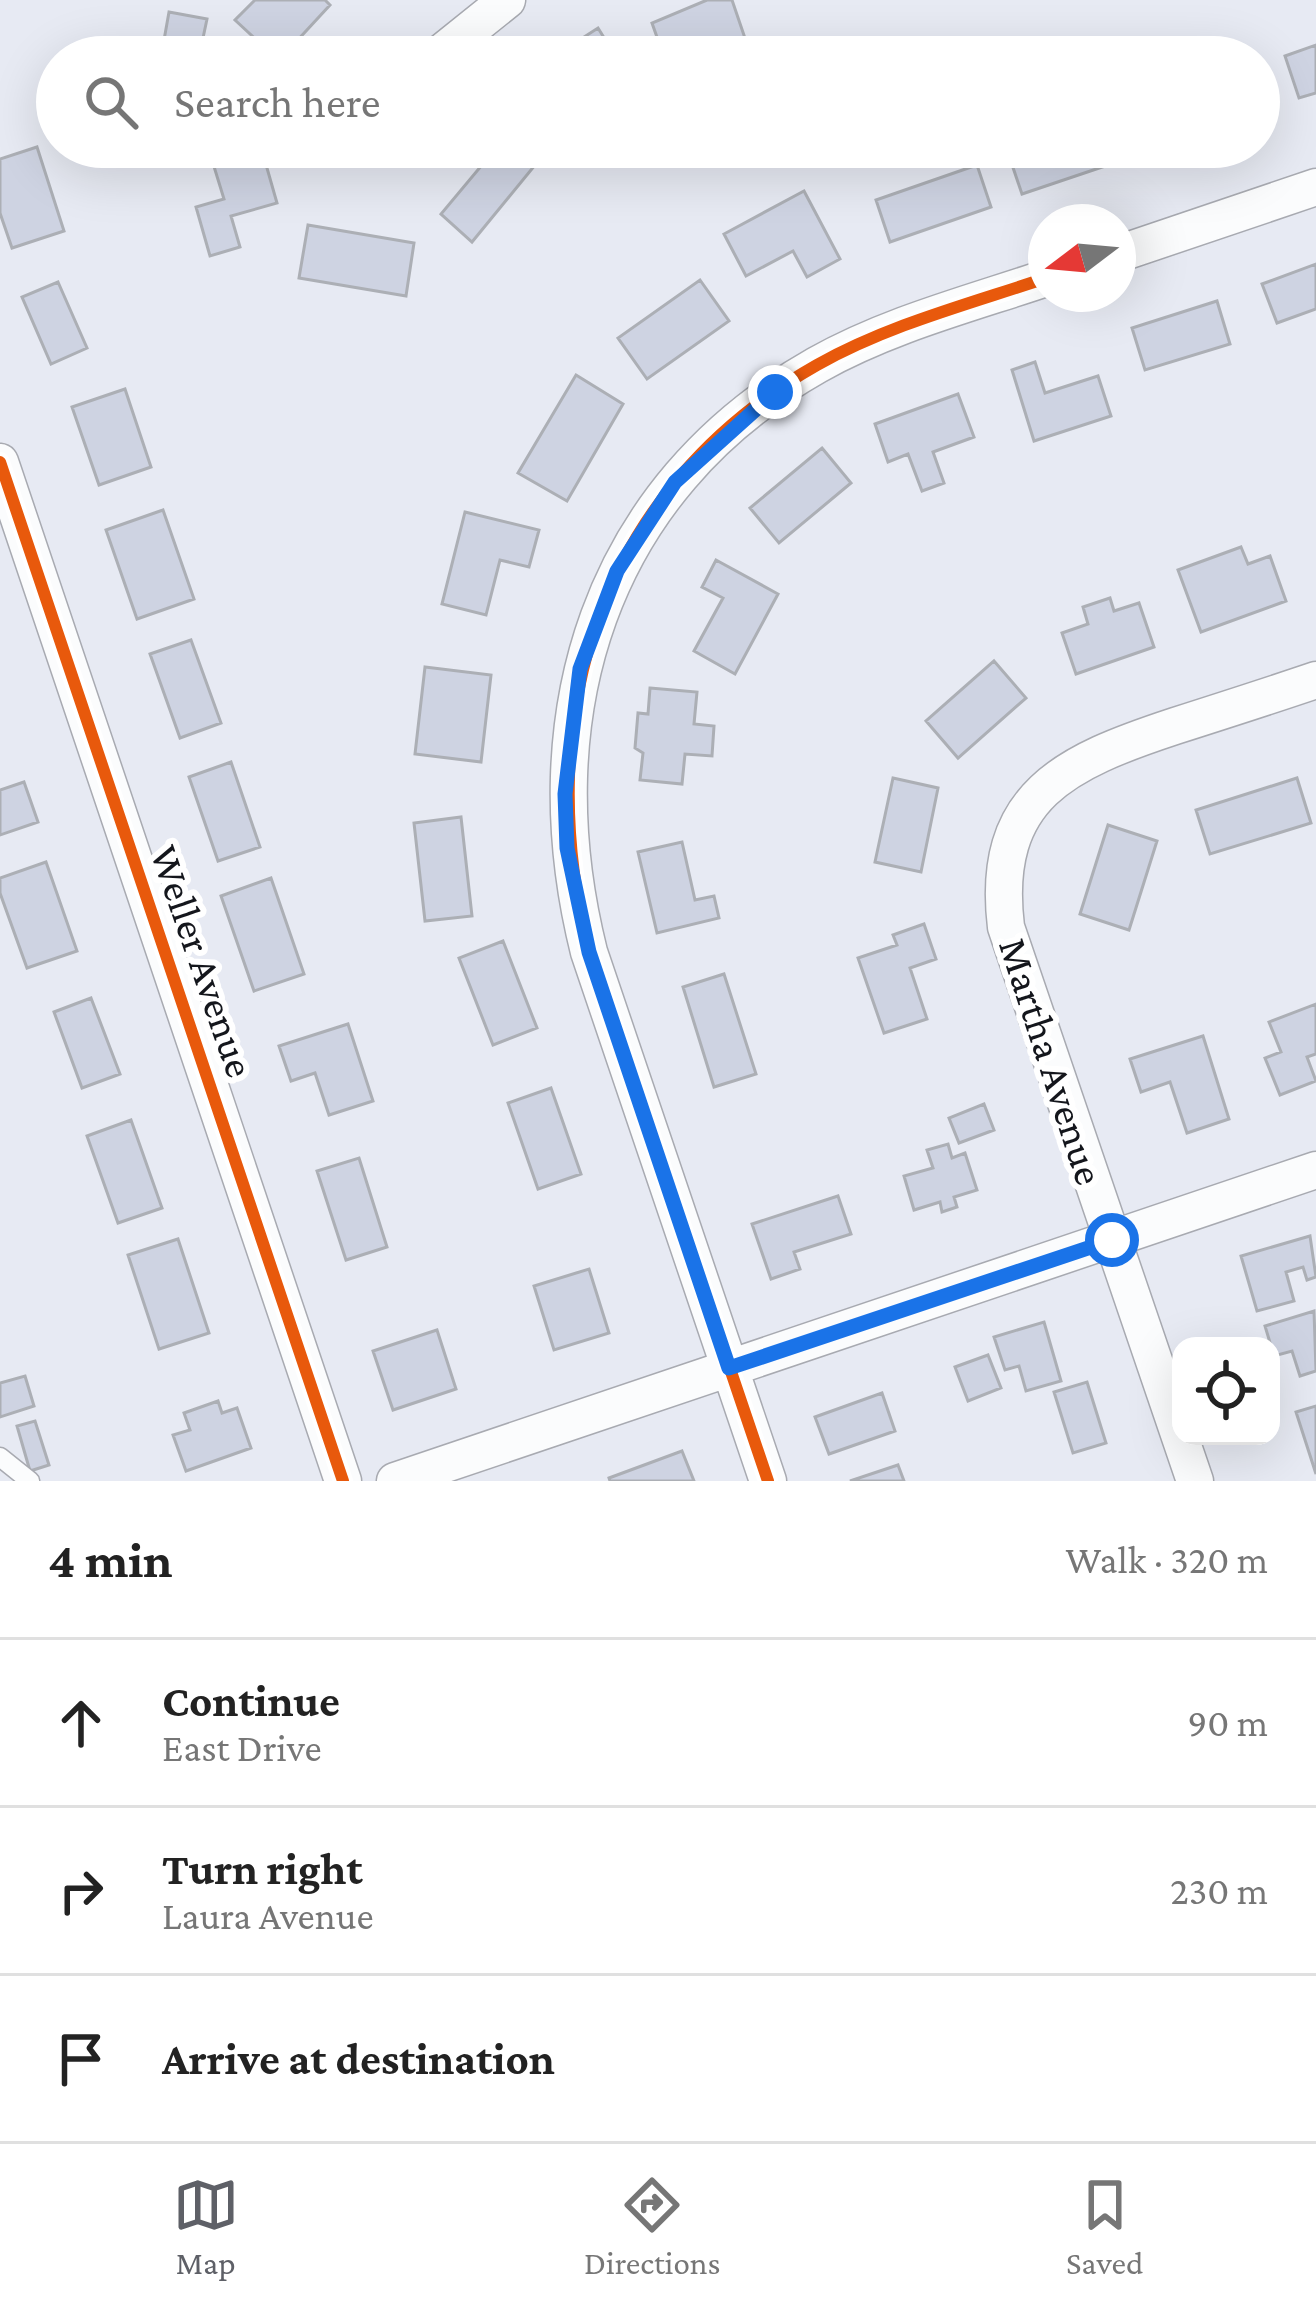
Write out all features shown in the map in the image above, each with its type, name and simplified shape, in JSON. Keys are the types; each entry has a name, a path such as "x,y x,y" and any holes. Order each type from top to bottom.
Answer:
{"street":[{"path":"462,36 507,0"},
{"path":"1136,248 1316,187"},
{"path":"768,1481 589,952 574,892 565,794 580,669 617,571 650,514 734,424 803,374 877,335 1028,284"},
{"name":"Weller Avenue","path":"0,461 343,1481"},
{"name":"Martha Avenue","path":"1196,1481 1006,927 1006,866 1014,832 1031,800 1055,776 1090,756 1316,680"},
{"path":"395,1481 1316,1171"}],"lane":[{"path":"0,1457 30,1481"}],"building":[{"path":"255,0 325,0 330,5 301,36 252,36 235,20"},
{"path":"707,0 732,0 744,36 657,36 652,23"},
{"path":"169,12 207,19 203,36 165,36"},
{"path":"1316,45 1316,93 1299,98 1285,56"},
{"path":"36,147 36,168 44,168 64,231 12,248 0,213 0,159"},
{"path":"214,168 267,168 277,203 231,216 240,247 210,256 196,207 224,199"},
{"path":"479,168 533,168 472,242 441,214"},
{"path":"978,168 991,207 890,242 876,200"},
{"path":"1013,168 1099,168 1022,194"},
{"path":"804,191 840,259 807,277 793,251 746,276 724,234"},
{"path":"308,225 414,243 406,296 299,278"},
{"path":"1316,264 1316,309 1277,323 1262,284"},
{"path":"700,280 729,321 647,379 618,338"},
{"path":"58,282 87,348 51,364 22,297"},
{"path":"1217,301 1230,344 1145,370 1132,328"},
{"path":"1035,362 1045,393 1098,376 1111,416 1034,441 1012,370"},
{"path":"576,375 623,404 567,501 518,473"},
{"path":"125,389 151,467 99,485 72,407"},
{"path":"958,394 974,437 933,452 944,483 922,491 908,454 888,462 875,424"},
{"path":"822,448 851,483 779,543 750,508"},
{"path":"163,510 194,599 137,619 106,530"},
{"path":"465,512 539,530 529,567 500,560 486,615 442,604"},
{"path":"1241,547 1248,564 1270,556 1286,601 1201,632 1178,570"},
{"path":"716,560 778,594 735,674 694,651 723,598 702,587"},
{"path":"1110,598 1114,611 1139,603 1154,647 1076,674 1062,633 1088,624 1083,607"},
{"path":"191,640 221,723 180,738 150,654"},
{"path":"994,661 1026,698 958,758 926,721"},
{"path":"425,667 491,675 481,762 415,754"},
{"path":"650,688 697,692 694,724 714,726 712,756 685,754 682,784 640,780 643,753 635,748 638,713 648,714"},
{"path":"231,762 260,847 218,861 189,777"},
{"path":"893,778 938,788 921,872 875,862"},
{"path":"1297,778 1311,823 1210,854 1196,810"},
{"path":"24,782 38,822 0,835 0,790"},
{"path":"461,817 472,916 425,921 414,823"},
{"path":"1108,825 1157,841 1129,930 1080,914"},
{"path":"682,842 695,900 714,896 719,918 657,933 638,852"},
{"path":"46,862 77,951 27,968 0,893 0,878"},
{"path":"271,878 304,974 254,991 221,896"},
{"path":"924,924 936,959 910,968 927,1019 884,1033 858,958 897,945 893,935"},
{"path":"503,941 537,1028 493,1045 459,958"},
{"path":"724,974 756,1074 714,1087 683,987"},
{"path":"91,998 120,1074 82,1088 54,1012"},
{"path":"1316,1004 1316,1054 1307,1057 1316,1081 1280,1095 1265,1058 1281,1052 1269,1022"},
{"path":"348,1024 373,1101 329,1115 315,1073 291,1081 279,1046"},
{"path":"1203,1036 1229,1119 1187,1133 1170,1082 1141,1092 1130,1059"},
{"path":"551,1088 581,1174 538,1189 508,1103"},
{"path":"984,1104 994,1130 959,1143 949,1118"},
{"path":"131,1120 162,1208 118,1223 87,1136"},
{"path":"948,1144 952,1158 965,1153 977,1190 954,1197 957,1207 942,1212 940,1202 914,1210 904,1176 933,1168 927,1150"},
{"path":"359,1158 387,1247 346,1260 317,1171"},
{"path":"838,1196 851,1234 794,1252 800,1269 771,1279 752,1224"},
{"path":"1310,1236 1316,1277 1307,1280 1303,1267 1286,1272 1294,1301 1257,1311 1241,1256"},
{"path":"178,1239 209,1333 159,1349 128,1255"},
{"path":"589,1269 609,1333 554,1350 534,1286"},
{"path":"1314,1311 1316,1371 1300,1376 1292,1351 1280,1354 1280,1337 1268,1337 1265,1326"},
{"path":"1044,1322 1061,1381 1026,1391 1019,1366 1005,1370 994,1337"},
{"path":"437,1330 456,1389 393,1410 373,1351"},
{"path":"988,1355 1001,1388 968,1401 955,1367"},
{"path":"25,1376 34,1406 0,1417 0,1383"},
{"path":"1087,1382 1106,1443 1073,1453 1054,1392"},
{"path":"882,1393 895,1431 829,1454 815,1417"},
{"path":"218,1401 222,1413 237,1408 251,1448 186,1471 173,1435 190,1430 184,1413"},
{"path":"1316,1406 1316,1474 1296,1412"},
{"path":"35,1421 49,1465 30,1471 17,1426"},
{"path":"682,1451 694,1481 610,1481 609,1478"},
{"path":"898,1465 904,1481 850,1481"}],"cycle path":[{"path":"768,1481 589,952 573,864 569,779 577,696 599,617 633,543 681,476 742,416 817,365 872,338 1028,284"},
{"path":"0,462 343,1481"}],"route":[{"path":"775,392 734,424 675,482 617,571 580,669 565,794 567,848 589,952 729,1368 1112,1240"}]}
